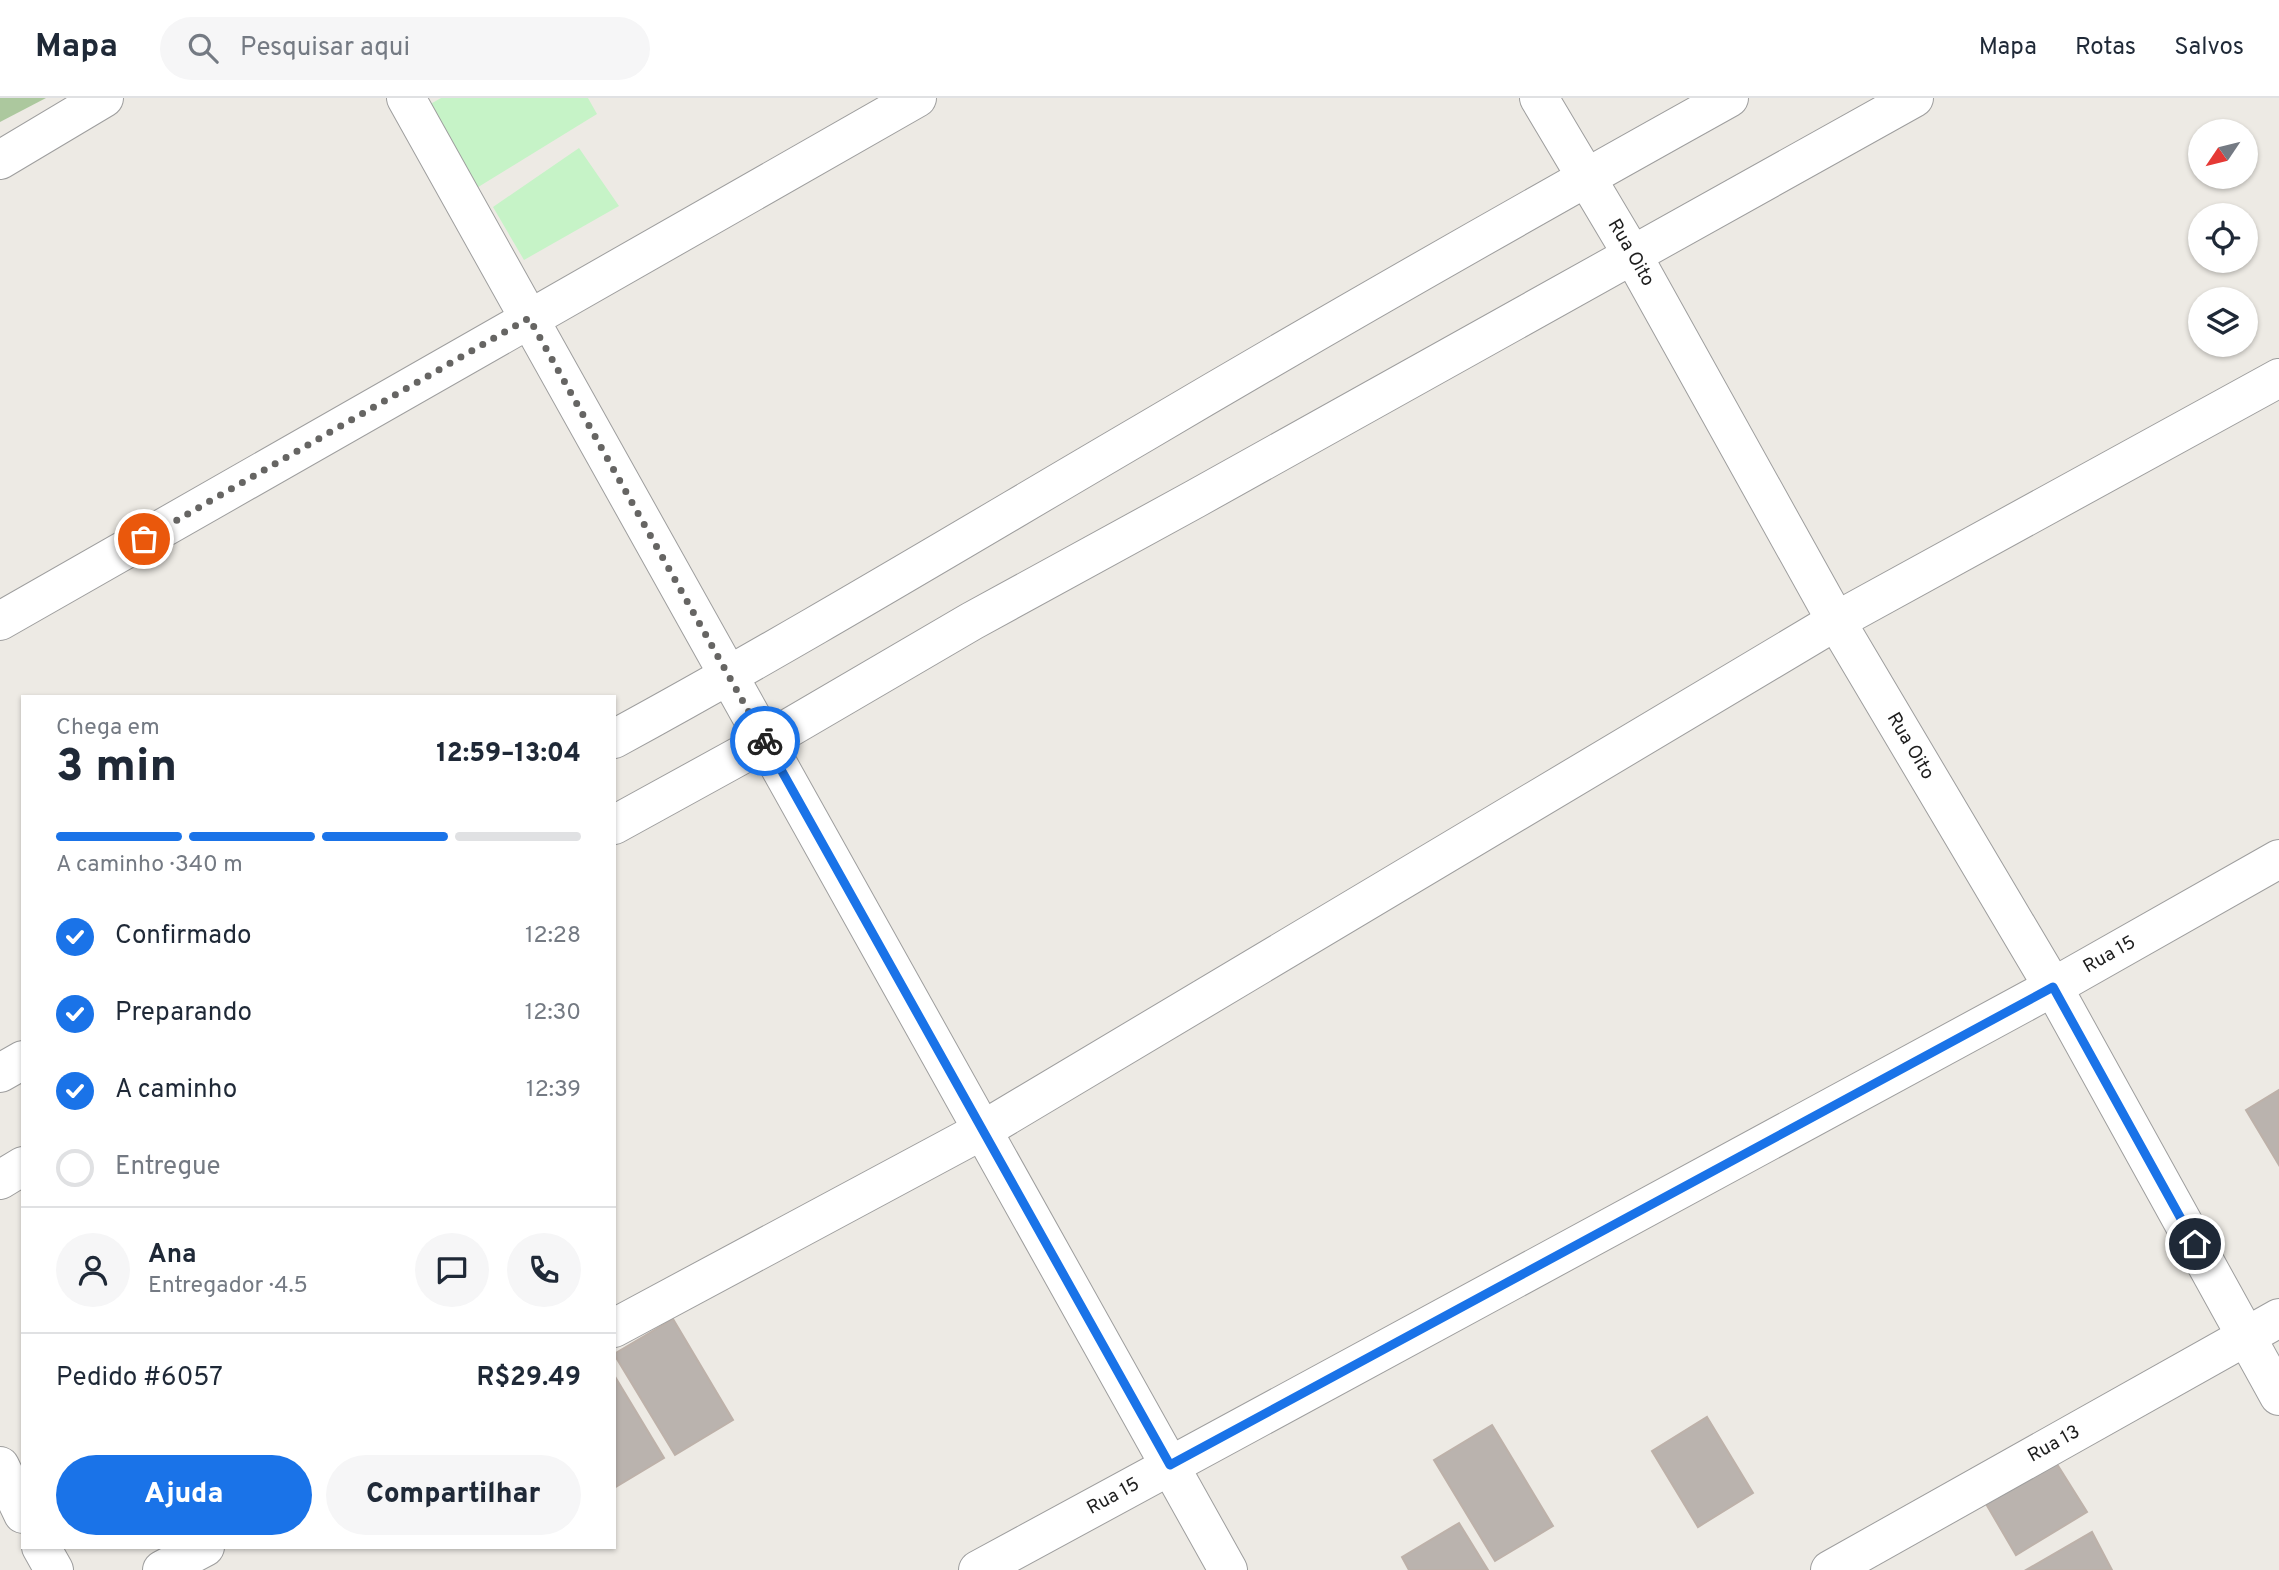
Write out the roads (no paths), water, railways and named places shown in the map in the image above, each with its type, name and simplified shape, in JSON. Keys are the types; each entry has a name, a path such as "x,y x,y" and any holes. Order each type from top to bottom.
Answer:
{"street":[{"path":"0,160 103,98"},
{"path":"406,98 1228,1570"},
{"path":"0,621 917,98"},
{"name":"Rua Oito","path":"1539,98 1633,256 1836,621 2053,987 2279,1396"},
{"path":"616,738 730,676 1153,427 1585,177 1728,98"},
{"path":"616,824 765,742 972,621 1914,98"},
{"path":"616,1327 983,1130 1836,621 2279,378"},
{"name":"Rua 15","path":"978,1570 2053,987 2279,859"},
{"path":"0,1073 21,1061"},
{"path":"0,1180 21,1167"},
{"name":"Rua 13","path":"1830,1570 1879,1558 2279,1318"},
{"path":"0,1466 21,1510"},
{"path":"42,1549 54,1570"},
{"path":"162,1570 201,1549"}]}
